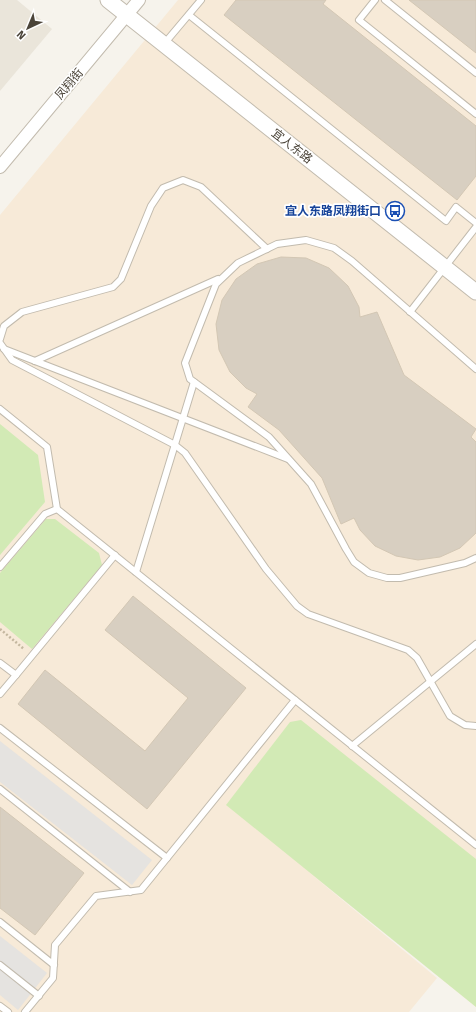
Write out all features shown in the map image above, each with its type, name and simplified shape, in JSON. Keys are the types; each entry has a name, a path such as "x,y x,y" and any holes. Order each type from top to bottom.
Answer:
{"street":[{"name":"宜人东路","path":"108,0 476,292"},
{"name":"凤翔街","path":"0,167 139,0"}],"lane":[{"path":"164,44 201,0"},
{"path":"375,0 359,20 476,114"},
{"path":"385,0 476,73"},
{"path":"189,14 446,221 456,207 476,223"},
{"path":"0,339 4,326 22,312 114,287 121,279 151,206 163,188 183,180 201,187 267,249"},
{"path":"410,312 476,228"},
{"path":"476,369 352,261 334,248 306,240 277,244 238,263 216,284 185,364 190,379 269,437 311,484 354,562 369,573 386,578 400,578 465,563 476,558"},
{"path":"35,361 223,277"},
{"path":"0,342 12,360 175,445 185,453 266,569 297,606 308,614 408,650 417,658 450,716 465,725 476,726"},
{"path":"4,349 289,460"},
{"path":"136,572 194,382"},
{"path":"0,409 47,447 57,509 476,845"},
{"path":"0,567 45,514 57,509"},
{"path":"0,694 115,555"},
{"path":"352,746 476,644"},
{"path":"0,663 16,675"},
{"path":"25,1012 53,978 55,945 96,896 141,890 295,700"},
{"path":"0,728 167,858"},
{"path":"0,788 130,892"},
{"path":"0,922 54,965"},
{"path":"0,965 39,996"},
{"path":"0,1006 8,1012"}],"path":[{"path":"0,629 32,655"}],"shaded area":[{"path":"0,0 17,0 52,29 0,91"},
{"path":"178,0 476,0 476,1007 306,870 437,978 409,1012 0,1012 0,215"},
{"path":"0,741 152,860 132,885 0,782"},
{"path":"0,936 47,973 18,1010 0,995"}],"green space":[{"path":"0,424 38,455 45,502 0,555"},
{"path":"46,519 55,519 99,553 102,565 32,649 0,622 0,573"},
{"path":"301,720 476,859 476,1007 226,805 290,722"}],"building":[{"path":"236,0 326,0 323,4 476,126 476,176 457,200 224,15"},
{"path":"409,0 476,0 476,53"},
{"path":"281,257 306,258 329,268 348,286 359,307 360,317 377,312 404,375 476,429 471,437 476,442 476,533 460,548 440,557 418,560 396,556 375,546 360,530 354,518 341,524 322,478 279,430 248,407 257,394 246,388 230,372 219,350 216,324 222,300 236,279 257,264"},
{"path":"133,596 246,688 147,809 18,704 45,670 145,751 188,698 105,630"},
{"path":"0,807 84,873 35,935 0,908"}],"place":[{"name":"宜人东路凤翔街口","path":"395,211"}]}
